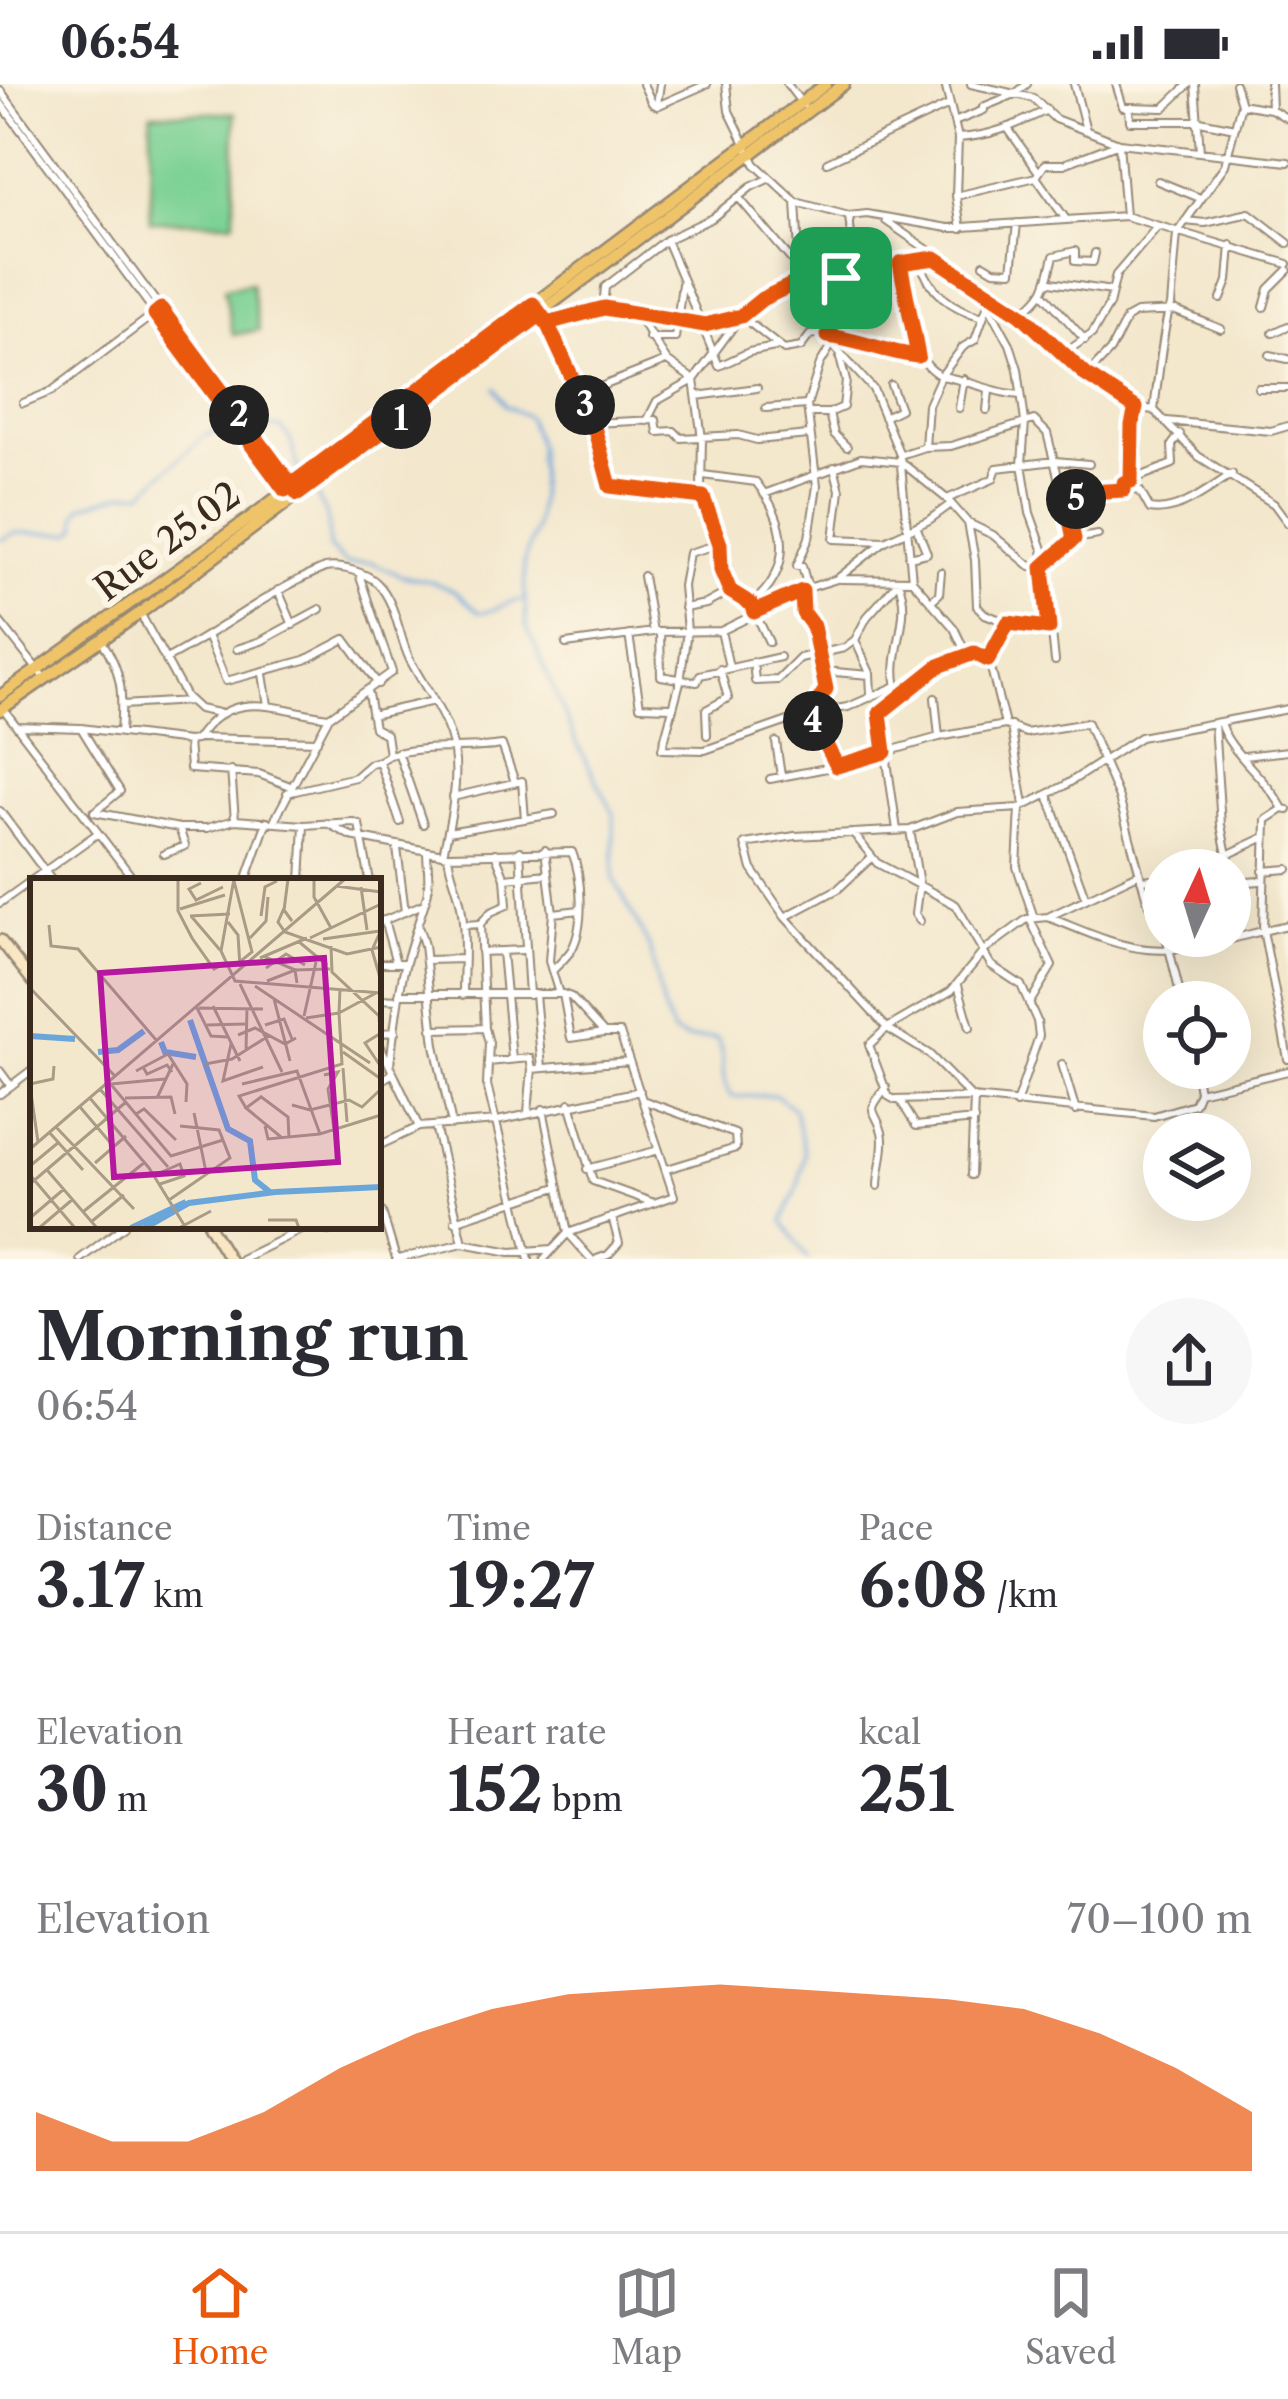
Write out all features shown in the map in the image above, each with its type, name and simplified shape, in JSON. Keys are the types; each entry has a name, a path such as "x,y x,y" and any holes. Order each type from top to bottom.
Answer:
{"main road":[{"path":"540,314 804,107 826,84"},
{"path":"804,107 844,84"},
{"path":"1,705 41,674 140,614 292,492 629,248 748,151"},
{"name":"Rue 25.02","path":"41,674 292,492"}],"street":[{"path":"643,84 657,106"},
{"path":"657,106 660,84"},
{"path":"657,106 707,84"},
{"path":"726,84 728,107 748,151 768,179 796,202 849,216 961,229 1125,216 1231,245 1288,267 1269,289 1264,307"},
{"path":"945,84 958,138 956,196 961,229"},
{"path":"971,84 1037,100 1055,119 1118,143 1288,162"},
{"path":"954,122 1027,84"},
{"path":"1074,84 1086,130"},
{"path":"1116,84 1124,107 1164,108 1192,84 1200,121 1200,152"},
{"path":"1154,410 1177,233 1220,176 1241,104 1235,84"},
{"path":"1270,84 1270,109"},
{"path":"790,85 804,107"},
{"path":"0,90 158,311"},
{"path":"0,102 292,492"},
{"path":"1241,104 1288,118"},
{"path":"826,162 950,105"},
{"path":"1129,107 1130,122 1200,121 1235,128"},
{"path":"958,138 1010,130 1047,110"},
{"path":"1055,119 1081,111"},
{"path":"1010,130 1065,218"},
{"path":"956,196 1037,175 1045,164 1064,164 1118,143"},
{"path":"1118,143 1125,216"},
{"path":"604,308 605,287 637,260 712,218 768,179"},
{"path":"1158,181 1200,198"},
{"path":"739,198 800,270 846,381 844,405 829,413 766,408"},
{"path":"796,202 800,270"},
{"path":"1185,221 1205,223 1249,214 1288,243"},
{"path":"796,566 808,538 817,486 807,409 830,340 830,304 853,245 849,216"},
{"path":"878,216 1021,314 1086,375 1136,408 1154,410 1198,455 1274,504 1288,523"},
{"path":"984,264 1012,272 1017,223"},
{"path":"1063,354 1085,340 1109,305 1116,275 1157,227"},
{"path":"666,240 719,366 775,346 794,350 810,334 819,332 830,340 858,339 890,353 918,356"},
{"path":"1221,299 1231,245"},
{"path":"629,248 637,260"},
{"path":"1021,314 1051,282 1054,256 1075,250 1075,260 1093,262 1094,254"},
{"path":"811,292 841,278 935,258"},
{"path":"919,260 928,287 968,313 983,316"},
{"path":"900,263 918,356 929,370 989,391 1020,395"},
{"path":"647,421 657,401 694,380 741,316 762,299 804,279"},
{"path":"649,338 674,338 682,282"},
{"path":"1051,282 1112,291"},
{"path":"987,291 988,304 1012,349 1025,422 1022,464 1030,513 1043,549 1055,661"},
{"path":"1044,294 1085,340"},
{"path":"925,447 928,405 941,376 963,347 975,340 988,304"},
{"path":"703,497 611,487 593,423 540,314 604,308 705,325 741,316"},
{"path":"1086,375 1110,351 1126,318 1136,313 1168,310 1222,329"},
{"path":"23,403 52,391 158,311"},
{"path":"636,314 667,361 694,380 703,497 720,544 721,570 730,591 753,608 769,641"},
{"path":"741,316 775,346"},
{"path":"1273,333 1288,326"},
{"path":"839,355 866,380 901,459 912,580 954,628 965,651 988,660"},
{"path":"1270,355 1288,359"},
{"path":"580,395 667,361"},
{"path":"959,408 964,380"},
{"path":"884,417 899,409 890,385"},
{"path":"697,396 757,388"},
{"path":"1258,388 1288,388"},
{"path":"987,410 989,391"},
{"path":"1131,481 1136,408"},
{"path":"829,413 834,434 847,447"},
{"path":"593,423 656,420 658,432 674,431 681,438 738,435 757,440 808,435"},
{"path":"764,494 863,457 901,459 925,447 966,443 1034,421 1047,433 1074,539"},
{"path":"1165,421 1270,430 1288,426"},
{"path":"1124,490 1124,483 1173,464 1172,445 1180,434"},
{"path":"901,459 968,523 993,535 1030,566 1043,567 1074,539 1098,535"},
{"path":"753,608 837,579 885,541 993,478 997,468 1055,460 1089,464"},
{"path":"834,467 840,490 835,540 885,541"},
{"path":"1067,506 1088,492 1124,490 1139,491 1150,509 1157,511 1192,499 1232,474"},
{"path":"566,644 657,632 721,631 753,608 774,581 784,536 764,494 749,479 703,475"},
{"path":"968,523 976,606 1008,623 1049,628"},
{"path":"909,557 927,553 916,526"},
{"path":"720,544 688,553 687,631 680,682 662,748 690,751 731,742 811,714 848,707 896,686"},
{"path":"166,659 208,638 242,610 331,566 376,582 454,751 445,854 463,925 463,995"},
{"path":"776,567 802,566 803,613 813,626 826,689 811,714"},
{"path":"932,601 939,594 941,572"},
{"path":"247,878 271,821 329,717 392,672 359,574"},
{"path":"643,576 657,632 661,676 697,682 700,675 780,657"},
{"path":"837,579 912,580"},
{"path":"753,662 755,681 778,680 800,658 844,648 898,582"},
{"path":"898,582 905,599 894,663 900,697"},
{"path":"278,590 293,626"},
{"path":"684,608 706,604 730,591"},
{"path":"237,649 320,609"},
{"path":"140,614 189,700 199,710 220,713"},
{"path":"379,629 396,618"},
{"path":"0,622 41,674"},
{"path":"1008,623 988,660 1008,726 1022,807 1017,867 1052,966 1029,1004"},
{"path":"721,631 729,667"},
{"path":"629,635 640,706 672,707"},
{"path":"208,638 226,682 304,660 345,639 378,684"},
{"path":"101,640 117,663 120,732"},
{"path":"855,640 870,675 871,695"},
{"path":"897,830 880,713 939,666 974,653"},
{"path":"707,735 706,710 728,698 720,669"},
{"path":"823,671 870,675"},
{"path":"263,674 268,705"},
{"path":"368,692 374,729 386,734 423,824"},
{"path":"935,698 939,737"},
{"path":"122,705 189,700"},
{"path":"371,715 434,700"},
{"path":"1,705 133,878"},
{"path":"198,738 204,726 231,707 268,705 329,717"},
{"path":"971,1175 973,1098 929,1054 887,1028 785,917 752,869 745,844 910,830 957,812 1022,807 1140,737 1288,709"},
{"path":"811,714 837,766"},
{"path":"1217,722 1285,810 1267,817 1263,838 1263,930 1288,1058"},
{"path":"1217,722 1226,849"},
{"path":"770,778 837,766 939,737 1008,726 1026,733 1087,723 1106,761 1143,886"},
{"path":"17,726 81,728 188,741 316,742"},
{"path":"81,728 120,791 86,819"},
{"path":"188,741 190,769 264,776 288,790 355,777 370,763 425,746 454,751 502,745 514,782"},
{"path":"776,742 781,776"},
{"path":"1244,756 1288,751"},
{"path":"379,760 400,822"},
{"path":"232,770 235,820"},
{"path":"453,796 522,782 525,819"},
{"path":"1048,795 1086,899"},
{"path":"0,811 50,878"},
{"path":"94,812 179,828 207,828 235,820 304,826 358,824 370,878"},
{"path":"448,832 554,814"},
{"path":"328,823 345,834 427,852 569,850 574,854 580,910 573,948 552,971"},
{"path":"301,878 304,826"},
{"path":"164,854 184,846 179,828"},
{"path":"910,830 919,884 915,914 920,921"},
{"path":"853,832 871,859 956,904 992,967 1021,986 1039,1036 1016,1104"},
{"path":"33,878 98,833"},
{"path":"1241,849 1263,838"},
{"path":"397,848 405,912"},
{"path":"544,1259 568,1233 674,1196 620,1033 571,1038 549,957 553,913 545,850"},
{"path":"520,851 524,950 542,1069"},
{"path":"390,1064 406,963 427,898 427,852"},
{"path":"495,853 505,878 506,904 480,925 487,1085 528,1255"},
{"path":"785,917 844,885 871,859"},
{"path":"1251,879 1288,869"},
{"path":"505,878 548,874"},
{"path":"1143,877 1048,916 1032,918 985,950 958,985 868,1043 892,1099 973,1098 1154,1116 1193,1104 1199,1089"},
{"path":"0,903 30,880"},
{"path":"396,963 381,921 422,905"},
{"path":"553,913 580,910"},
{"path":"1048,916 1121,944 1143,946"},
{"path":"463,925 480,925"},
{"path":"1251,933 1288,926"},
{"path":"419,929 452,1125"},
{"path":"0,940 30,978"},
{"path":"481,952 524,950"},
{"path":"502,952 512,1058"},
{"path":"426,960 463,959"},
{"path":"381,963 406,963"},
{"path":"958,985 970,1027"},
{"path":"381,999 561,994 571,997 604,1033"},
{"path":"433,1029 485,1028"},
{"path":"381,1036 395,1032"},
{"path":"381,1044 419,1127"},
{"path":"488,1062 530,1058 528,1112"},
{"path":"532,1069 630,1061"},
{"path":"1062,1064 1076,1111"},
{"path":"0,1071 11,1086"},
{"path":"0,1094 30,1071"},
{"path":"1199,1092 1288,1072"},
{"path":"381,1081 393,1073"},
{"path":"878,1186 883,1135 872,1119 872,1110 886,1087"},
{"path":"381,1145 419,1127 497,1121 640,1091"},
{"path":"900,1100 916,1126 974,1120"},
{"path":"645,1101 735,1134 736,1148 665,1170"},
{"path":"570,1103 587,1169 598,1184 654,1203"},
{"path":"543,1109 568,1233 594,1259 608,1255 619,1243 612,1217"},
{"path":"435,1126 463,1243"},
{"path":"587,1169 659,1149"},
{"path":"455,1221 556,1187"},
{"path":"381,1211 397,1259 463,1243 528,1255 553,1249"},
{"path":"80,1259 120,1229"},
{"path":"211,1229 230,1259"},
{"path":"241,1259 306,1229"}],"green space":[{"path":"151,113 235,113 234,222 150,221"},
{"path":"251,283 259,330 233,335 224,288"}],"waterway":[{"path":"495,388 505,405 528,417 538,445 536,527 524,561 526,625 576,741 614,814 614,879 649,946 673,1033 687,1039 717,1038 732,1097 776,1095 794,1109 805,1154 798,1187 783,1221 808,1259"},
{"path":"257,426 282,428 300,473"},
{"path":"0,540 15,533 71,533 78,528 82,506 143,492 202,438 240,431"},
{"path":"318,497 328,521 329,548 346,564 371,562 402,576 430,581 454,591 478,612 523,600"}],"route":[{"path":"841,278 811,292 804,279 762,299 741,316 705,325 604,308 547,323 540,315 298,494 291,485 285,490 155,314 161,309 291,485 533,304 547,323 593,423 610,486 703,497 730,591 751,604 754,612 802,591 803,613 813,626 826,689 810,714 837,766 885,752 880,713 939,666 974,653 988,660 1008,623 1049,628 1043,567 1074,539 1067,506 1088,492 1124,490 1124,483 1131,481 1136,408 1086,375 1021,314 935,258 900,263 918,356 828,336 830,304 841,278"}]}
